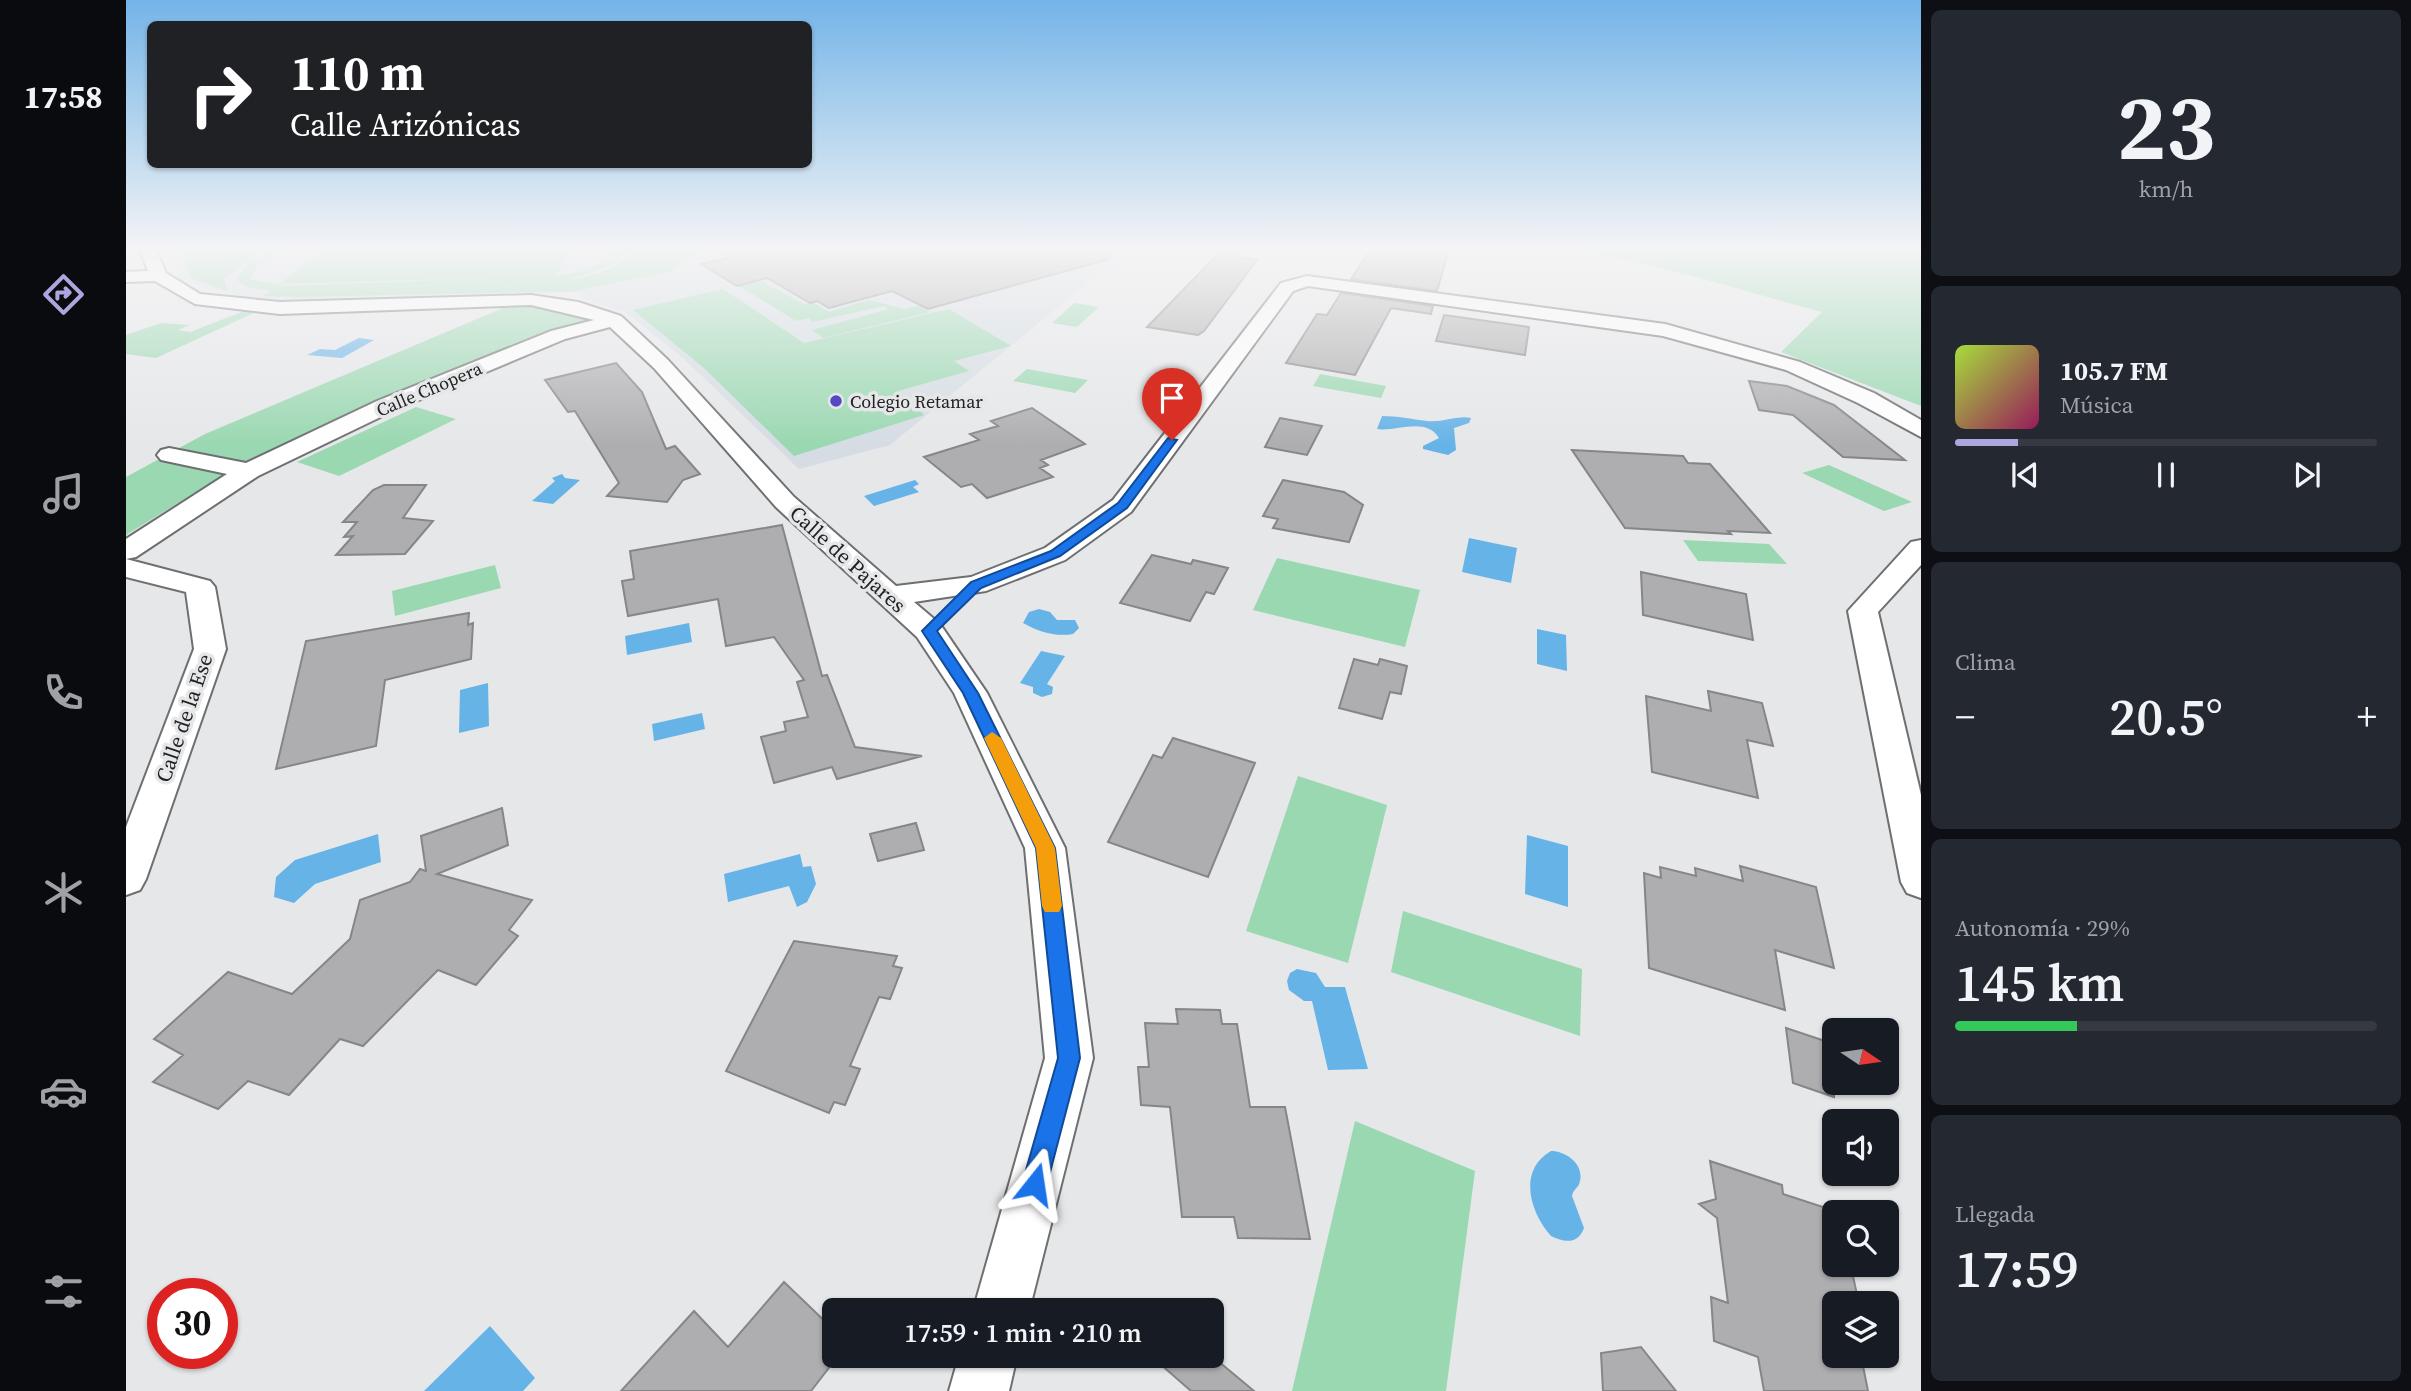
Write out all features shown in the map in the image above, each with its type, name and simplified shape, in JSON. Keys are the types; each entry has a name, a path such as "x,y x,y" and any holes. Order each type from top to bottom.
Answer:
{"street":[{"name":"Calle de Pajares","path":"599,315 614,320 661,364 785,502 929,631 970,693 1045,848 1069,1058 1004,1298"},
{"path":"888,596 976,585 1055,554 1122,506 1266,315"},
{"path":"1567,315 1665,330 1793,366 1866,398 1921,430"},
{"name":"Calle Chopera","path":"126,551 248,471 410,396 558,335 614,320"},
{"path":"169,455 248,471"},
{"path":"1921,548 1863,611 1921,882"},
{"name":"Calle de la Ese","path":"126,568 200,587 210,649 126,879"},
{"path":"929,631 976,585"},
{"path":"979,1391 985,1368"}],"shaded area":[{"path":"629,315 1049,315 890,445 799,469 683,358"}],"green space":[{"path":"234,315 250,315 156,358 126,354 126,335 161,323 190,325 178,330 190,332"},
{"path":"487,315 585,315 596,321 391,400 217,479 126,535 126,477 205,434"},
{"path":"639,315 762,315 804,343 924,315 959,315 1011,346 954,361 969,371 898,391 924,415 794,456 704,368"},
{"path":"786,315 844,315 812,322 810,318 796,321"},
{"path":"867,315 918,315 823,338 812,330"},
{"path":"1061,315 1090,315 1077,327 1052,323"},
{"path":"1819,315 1921,315 1921,406 1781,352"},
{"path":"1027,369 1088,380 1075,393 1013,381"},
{"path":"1320,374 1386,386 1381,398 1313,386"},
{"path":"416,407 456,419 339,476 297,462"},
{"path":"1829,465 1912,502 1884,511 1802,473"},
{"path":"1683,540 1769,544 1787,564 1698,561"},
{"path":"1277,558 1420,590 1405,647 1253,610"},
{"path":"495,565 501,588 395,616 392,591"},
{"path":"1298,776 1387,805 1348,963 1246,931"},
{"path":"1403,911 1582,969 1580,1036 1391,972"},
{"path":"1355,1121 1475,1171 1446,1391 1292,1391"}],"water":[{"path":"359,338 374,340 342,358 307,355 320,349 335,350"},
{"path":"1382,416 1433,421 1471,418 1469,423 1454,428 1456,450 1448,455 1423,449 1423,446 1439,438 1427,428 1410,426 1377,429"},
{"path":"562,474 565,478 580,480 553,504 532,501 555,481 552,478"},
{"path":"915,480 919,484 913,487 919,492 874,506 864,496"},
{"path":"1469,538 1517,548 1511,583 1462,572"},
{"path":"1039,609 1050,612 1057,620 1075,620 1079,628 1073,634 1060,635 1023,623 1029,612"},
{"path":"689,623 692,642 627,655 625,636"},
{"path":"1537,629 1566,635 1567,671 1537,664"},
{"path":"1041,651 1065,656 1047,684 1053,687 1052,694 1042,697 1033,693 1033,687 1020,683"},
{"path":"488,683 489,726 459,733 460,690"},
{"path":"702,713 705,729 654,741 652,724"},
{"path":"378,834 381,862 315,884 294,903 274,897 276,877 295,860"},
{"path":"1527,835 1568,846 1568,907 1525,894"},
{"path":"800,854 803,867 811,866 816,884 807,902 797,907 789,886 728,902 724,874"},
{"path":"1297,969 1316,973 1325,987 1345,987 1368,1069 1328,1070 1312,1001 1304,1001 1289,990 1287,981 1290,973"},
{"path":"1551,1151 1562,1153 1573,1160 1581,1175 1572,1196 1584,1228 1578,1237 1570,1241 1551,1236 1543,1226 1530,1191 1534,1169"},
{"path":"490,1326 535,1378 523,1391 424,1391"}],"building":[{"path":"1159,315 1216,315 1198,335 1147,327"},
{"path":"1316,315 1387,315 1355,375 1286,363"},
{"path":"1444,315 1529,327 1525,355 1436,341"},
{"path":"616,363 642,392 666,449 675,446 700,474 683,480 667,502 607,496 619,483 575,411 568,412 545,380"},
{"path":"1749,381 1787,386 1834,405 1905,460 1843,457 1793,415 1759,410"},
{"path":"1032,408 1085,444 1041,460 1048,465 1040,468 1053,477 987,498 972,484 961,487 924,457 979,440 970,434 998,426 991,421"},
{"path":"1280,418 1322,426 1307,455 1265,447"},
{"path":"1572,450 1683,456 1688,463 1710,464 1770,533 1728,531 1731,534 1625,528"},
{"path":"1283,480 1344,492 1363,505 1349,542 1273,528 1278,519 1263,516"},
{"path":"384,485 426,485 403,518 433,521 405,554 336,555 353,536 344,537 357,522 343,522 373,490"},
{"path":"782,525 822,676 827,675 855,747 922,756 837,779 832,767 774,783 761,737 786,731 784,722 808,717 797,682 804,680 774,637 726,646 718,599 628,616 622,581 634,579 630,551"},
{"path":"1152,555 1191,564 1193,560 1228,568 1214,594 1206,592 1190,621 1120,603"},
{"path":"1641,572 1746,594 1753,640 1643,615"},
{"path":"469,613 468,625 473,623 471,659 385,680 376,746 276,769 306,641"},
{"path":"1354,659 1378,665 1380,659 1407,666 1401,694 1390,692 1382,719 1339,708"},
{"path":"1708,691 1762,703 1773,746 1747,740 1758,798 1652,772 1646,696 1711,711"},
{"path":"1173,738 1255,763 1208,877 1108,842 1153,755 1162,758"},
{"path":"502,808 508,845 437,874 532,900 509,930 518,936 476,985 438,970 363,1046 340,1039 289,1095 248,1081 218,1109 153,1082 183,1055 154,1039 228,972 292,994 350,939 360,900 410,882 420,869 426,871 421,836"},
{"path":"916,823 924,850 878,861 870,834"},
{"path":"1740,866 1816,887 1834,968 1775,950 1785,1010 1649,968 1644,873 1661,878 1660,867 1696,876 1695,868 1743,881"},
{"path":"794,941 897,956 893,966 902,968 890,999 879,997 850,1066 860,1069 845,1105 834,1102 829,1113 726,1071"},
{"path":"1176,1009 1220,1010 1222,1024 1237,1024 1250,1107 1285,1107 1310,1239 1238,1238 1234,1217 1182,1217 1170,1107 1141,1105 1138,1067 1149,1067 1145,1023 1178,1024"},
{"path":"1786,1028 1822,1040 1822,1093 1793,1083"},
{"path":"1710,1161 1782,1185 1783,1194 1822,1207 1822,1277 1853,1277 1856,1291 1822,1291 1822,1368 1863,1368 1868,1391 1764,1391 1758,1357 1714,1341 1711,1297 1728,1303 1717,1218 1699,1204 1716,1199"},
{"path":"784,1282 822,1319 822,1368 829,1368 811,1391 621,1391 694,1311 728,1347"},
{"path":"1641,1347 1676,1391 1603,1391 1601,1353"},
{"path":"1224,1366 1254,1391 1191,1391 1165,1368"}],"slow traffic":[{"path":"992,738 1045,848 1052,906"}],"place":[{"name":"Colegio Retamar","path":"836,401"}],"route":[{"path":"1035,1184 1069,1058 1045,848 970,693 929,631 976,585 1055,554 1122,506 1172,440"}]}
